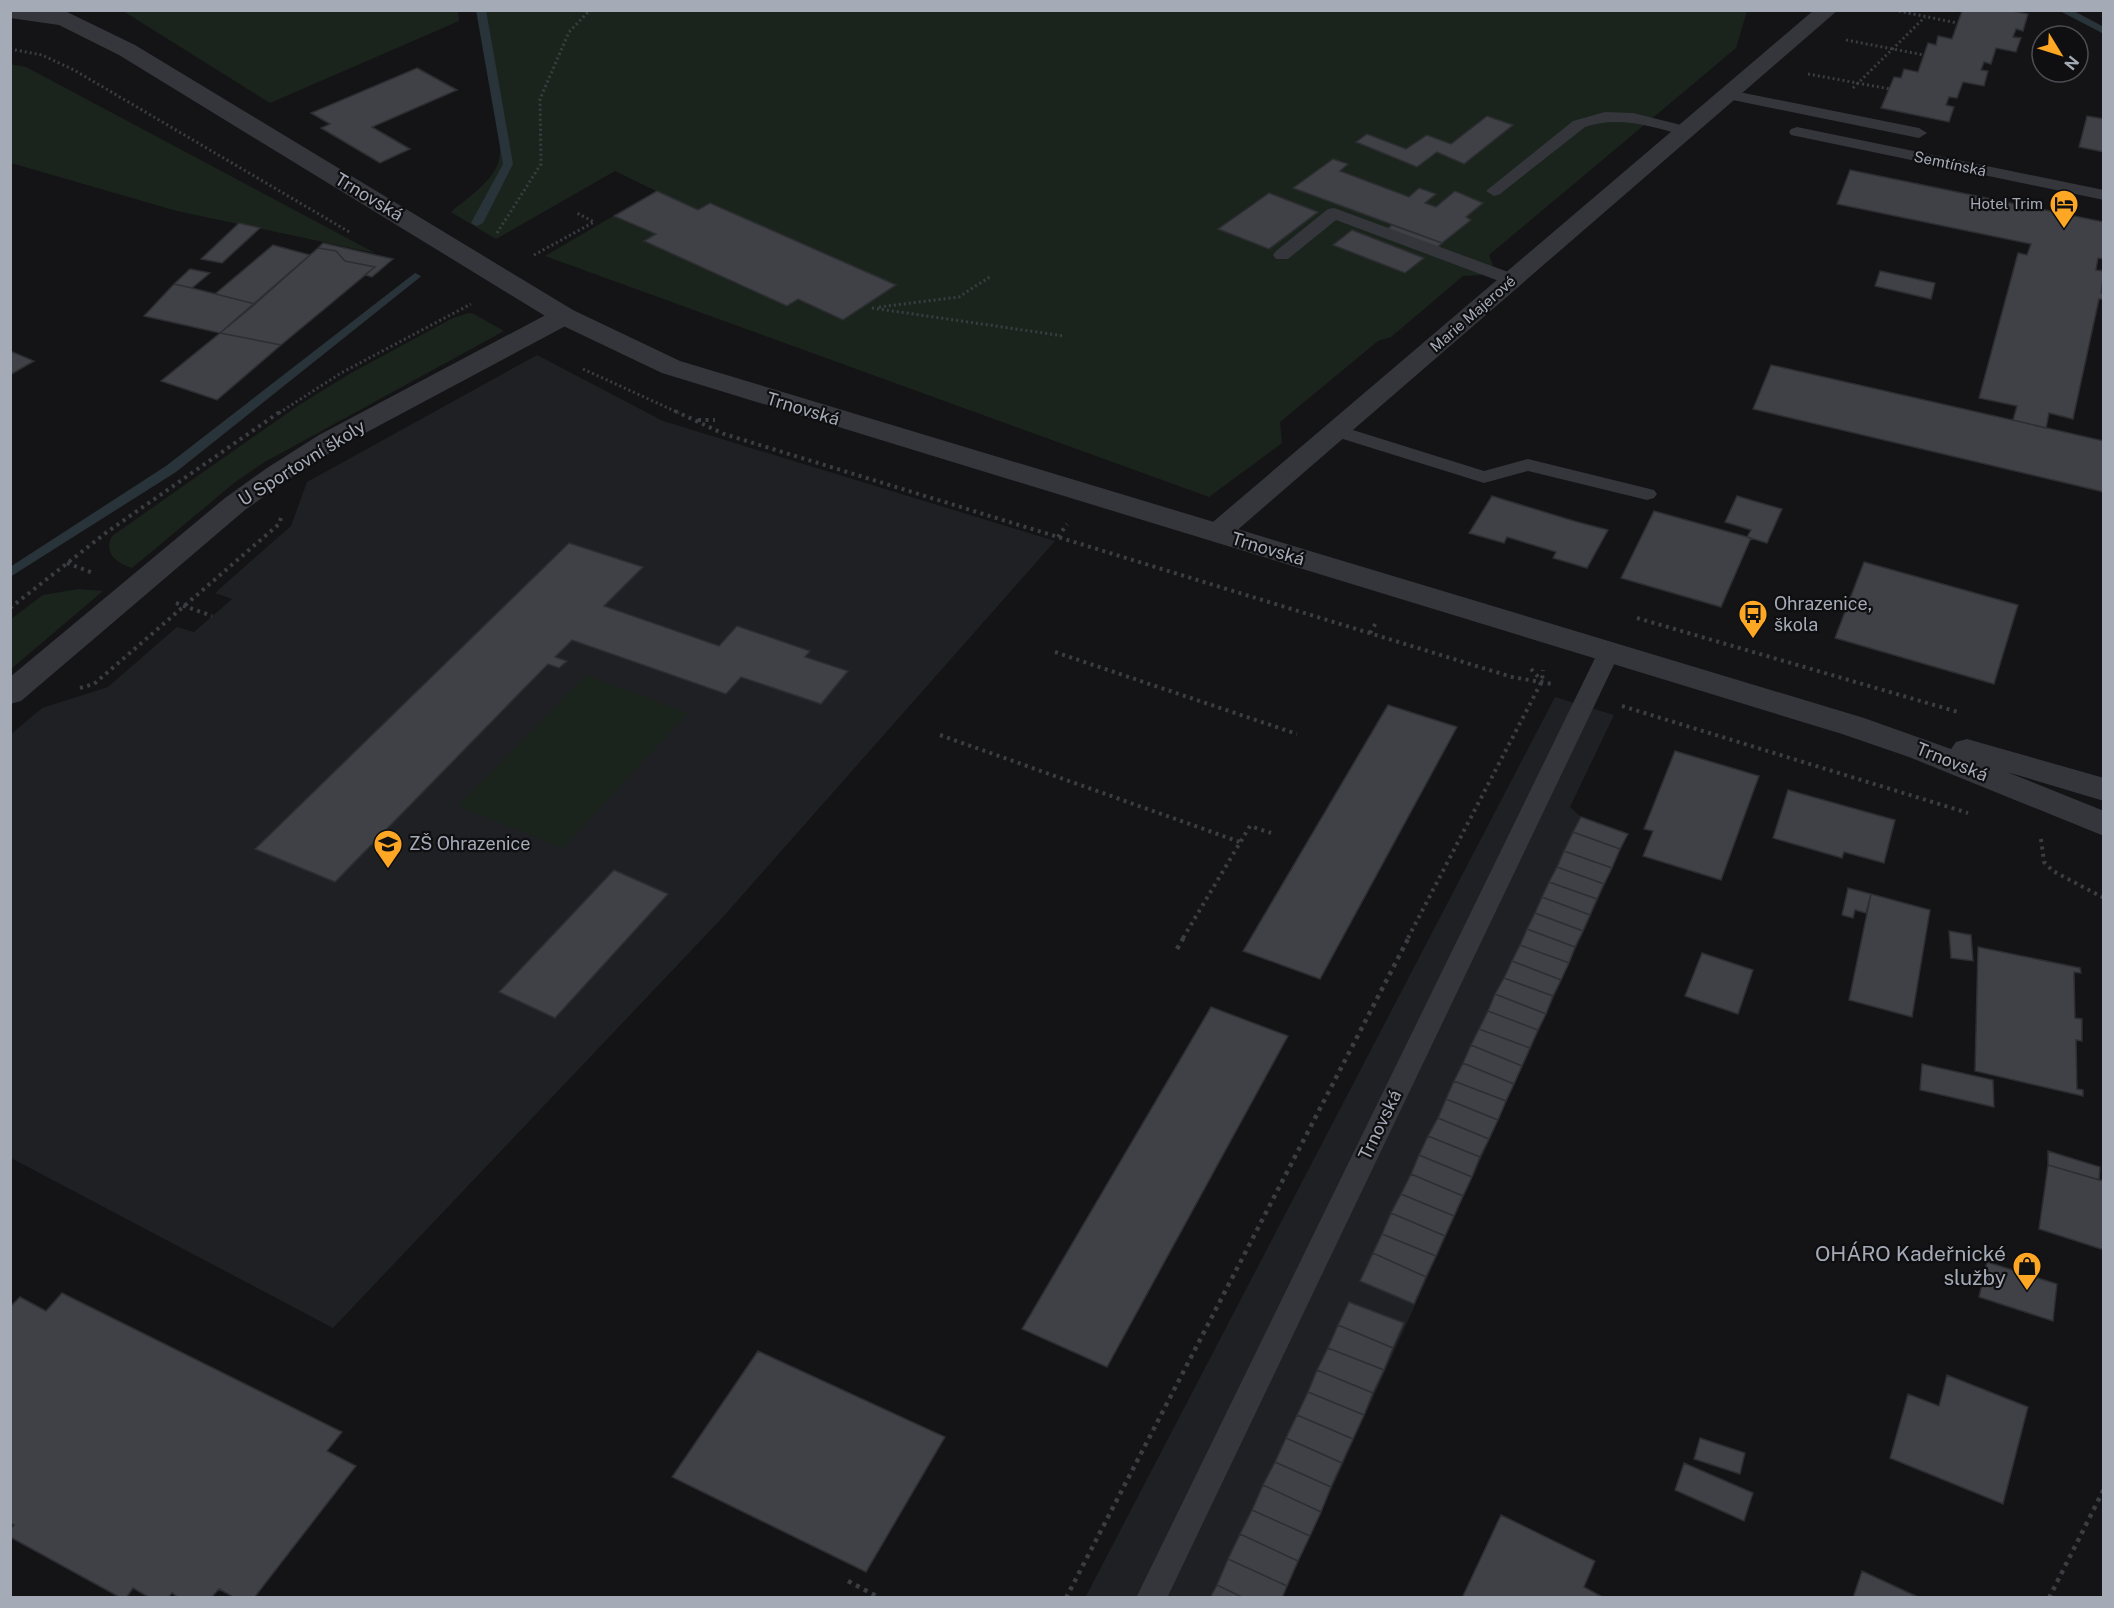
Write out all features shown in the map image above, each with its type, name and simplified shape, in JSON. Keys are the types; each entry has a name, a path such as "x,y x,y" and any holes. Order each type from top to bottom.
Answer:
{"street":[{"name":"Marie Majerové","path":"1217,533 1828,10"},
{"name":"Trnovská","path":"10,11 53,15 127,50 564,316 670,367 1796,708 1920,749 2103,824"},
{"name":"U Sportovní školy","path":"10,694 235,504 276,474 329,441 564,316"},
{"name":"Trnovská","path":"1796,708 1997,757 2103,790"}],"lane":[{"path":"1729,95 1919,133"},
{"path":"1494,191 1579,124 1591,119 1610,116 1634,119 1687,131"},
{"name":"Semtínská","path":"1797,132 2103,195"},
{"path":"1282,255 1335,213 1513,280"},
{"path":"1337,430 1484,477 1528,465 1647,494"},
{"name":"Trnovská","path":"1151,1598 1609,652"}],"path":[{"path":"503,241 497,234 542,165 540,99 569,32 590,10"},
{"path":"1894,10 1957,23"},
{"path":"1826,115 1925,17"},
{"path":"1802,32 1924,56"},
{"path":"1765,65 1857,84 1890,88"},
{"path":"991,276 959,297 872,308 1064,336"},
{"path":"10,608 107,532 297,400 341,373 471,304"},
{"path":"697,420 724,434 879,482 1512,677 1542,681 1976,816"},
{"path":"73,690 94,684 279,524 283,514"},
{"path":"1055,652 1297,734"},
{"path":"1066,1598 1542,681"},
{"path":"940,735 1240,842"},
{"path":"1177,949 1250,826 1271,833"},
{"path":"2050,839 2041,836 2043,862 2068,881 2103,898"},
{"path":"2049,1598 2103,1489"},
{"path":"848,1581 880,1598"}],"shaded area":[{"path":"123,11 458,11 459,21 270,103"},
{"path":"477,11 1747,11 1736,48 1489,255 1493,265 1481,275 1463,276 1391,337 1378,341 1280,422 1282,443 1209,497 545,256 656,191 615,171 496,239 451,212 493,173 500,152 498,113"},
{"path":"10,64 26,67 375,253 177,211 11,163"},
{"path":"469,313 504,331 263,463 234,483 132,568 113,557 109,547 112,536 299,405 351,373 453,318"},
{"name":"ZŠ Ohrazenice","path":"537,355 663,421 1055,541 723,917 333,1328 11,1158 10,735 42,708 108,687 177,627 194,632 232,599 215,593 291,526 307,482"},
{"path":"78,589 103,591 11,669 11,619 43,595"},
{"path":"586,675 688,713 563,848 458,806"},
{"path":"1555,697 1614,715 1570,807 1581,817 1628,834 1283,1597 1085,1598"}],"building":[{"path":"2007,10 2028,14 2023,31 2016,29 2013,37 2021,38 2016,52 1996,48 1991,64 1984,62 1981,70 1988,71 1984,86 1963,82 1957,98 1949,97 1946,105 1954,107 1949,122 1881,108 1894,77 1901,78 1904,69 1918,72 1928,43 1936,45 1938,36 1952,39 1962,11"},
{"path":"417,68 457,90 372,127 410,149 380,163 321,128 330,124 311,113"},
{"path":"1487,116 1513,125 1464,164 1437,152 1417,167 1356,142 1367,134 1406,149 1427,135 1451,144"},
{"path":"2087,116 2104,119 2104,152 2079,147"},
{"path":"1333,159 1348,164 1340,171 1409,197 1419,188 1436,194 1425,203 1436,207 1455,191 1483,203 1466,217 1471,220 1442,243 1293,188"},
{"path":"1850,170 2104,222 2104,259 2098,258 2096,270 2104,271 2101,293 2104,293 2104,299 2099,299 2073,419 2049,413 2046,428 2013,420 2017,406 1979,398 2018,253 2027,255 2031,244 1837,204"},
{"path":"657,191 698,210 710,203 896,285 843,320 798,299 787,306 644,241 656,234 614,216"},
{"path":"1269,193 1318,212 1269,249 1218,229"},
{"path":"239,223 260,228 222,263 201,259"},
{"path":"1392,225 1442,243 1436,249 1386,230"},
{"path":"1352,230 1424,258 1405,273 1333,245"},
{"path":"323,243 393,259 372,277 365,275 375,267 345,261 336,251 318,248"},
{"path":"273,245 310,255 255,304 215,294"},
{"path":"318,248 336,251 345,261 375,267 281,345 220,333"},
{"path":"190,269 210,273 192,288 174,284"},
{"path":"1880,271 1935,283 1931,299 1875,286"},
{"path":"174,284 255,304 220,333 144,316"},
{"path":"220,333 281,345 217,400 161,381"},
{"path":"10,351 34,361 10,375"},
{"path":"1771,365 2104,441 2104,492 1753,409"},
{"path":"1492,496 1608,530 1587,568 1553,558 1556,552 1507,537 1504,543 1469,533"},
{"path":"1737,496 1782,509 1767,543 1747,537 1751,530 1725,522"},
{"path":"1654,511 1751,538 1721,607 1621,578"},
{"path":"569,543 643,567 604,606 719,646 737,626 810,651 805,657 848,671 821,704 741,677 726,694 572,640 555,657 567,661 559,668 548,664 335,882 255,849"},
{"path":"1864,562 2018,605 1994,684 1835,638"},
{"path":"1388,705 1457,727 1320,979 1243,951"},
{"path":"1675,751 1759,776 1721,880 1643,856 1653,831 1644,829"},
{"path":"1788,790 1895,820 1884,863 1844,852 1842,858 1773,838"},
{"path":"1581,817 1628,834 1620,849 1573,832"},
{"path":"1573,832 1620,849 1612,868 1564,851"},
{"path":"1564,851 1612,868 1604,884 1557,867"},
{"path":"1557,867 1604,884 1597,899 1549,882"},
{"path":"614,870 668,894 555,1018 499,992"},
{"path":"1549,882 1597,899 1590,915 1542,897"},
{"path":"1848,888 1871,894 1866,913 1855,910 1853,918 1842,915"},
{"path":"1871,894 1930,910 1912,1017 1849,1000"},
{"path":"1542,897 1590,915 1583,931 1535,913"},
{"path":"1535,913 1583,931 1575,947 1527,929"},
{"path":"1527,929 1575,947 1569,963 1520,945"},
{"path":"1949,931 1971,935 1973,961 1951,958"},
{"path":"1520,945 1569,963 1561,980 1512,961"},
{"path":"1978,947 2080,968 2081,973 2074,972 2075,1018 2082,1019 2082,1041 2076,1040 2077,1089 2083,1090 2083,1096 1975,1071"},
{"path":"1702,953 1753,970 1738,1014 1685,996"},
{"path":"1512,961 1561,980 1553,996 1504,978"},
{"path":"1504,978 1553,996 1546,1014 1495,994"},
{"path":"1495,994 1546,1014 1538,1030 1488,1011"},
{"path":"1211,1007 1288,1036 1107,1367 1022,1329"},
{"path":"1488,1011 1538,1030 1530,1048 1479,1029"},
{"path":"1479,1029 1530,1048 1522,1066 1471,1045"},
{"path":"1471,1045 1522,1066 1514,1084 1463,1063"},
{"path":"1463,1063 1514,1084 1506,1101 1454,1081"},
{"path":"1922,1064 1993,1080 1994,1107 1920,1090"},
{"path":"1454,1081 1506,1101 1498,1120 1446,1099"},
{"path":"1446,1099 1498,1120 1489,1139 1438,1118"},
{"path":"1438,1118 1489,1139 1480,1157 1428,1136"},
{"path":"1428,1136 1480,1157 1472,1177 1419,1155"},
{"path":"2048,1151 2100,1167 2099,1180 2048,1165"},
{"path":"1419,1155 1472,1177 1463,1196 1411,1174"},
{"path":"2048,1165 2104,1181 2104,1250 2039,1229"},
{"path":"1411,1174 1463,1196 1454,1216 1401,1194"},
{"path":"1401,1194 1454,1216 1445,1236 1391,1213"},
{"path":"1391,1213 1445,1236 1436,1256 1382,1234"},
{"path":"1382,1234 1436,1256 1426,1277 1373,1253"},
{"path":"1373,1253 1426,1277 1414,1304 1360,1281"},
{"path":"1987,1262 2057,1284 2053,1321 1979,1297"},
{"path":"62,1293 342,1432 327,1451 356,1466 254,1598 235,1598 219,1589 211,1598 179,1598 172,1593 168,1598 150,1598 133,1588 126,1598 121,1598 10,1537 10,1529 14,1525 10,1523 10,1307 20,1297 46,1311"},
{"path":"1349,1302 1404,1323 1393,1348 1338,1325"},
{"path":"1338,1325 1393,1348 1384,1370 1328,1348"},
{"path":"1328,1348 1384,1370 1373,1393 1317,1370"},
{"path":"758,1351 945,1437 866,1572 672,1477"},
{"path":"1317,1370 1373,1393 1364,1415 1308,1392"},
{"path":"1947,1375 2028,1407 2003,1504 1890,1458 1908,1394 1939,1406"},
{"path":"1308,1392 1364,1415 1353,1439 1297,1415"},
{"path":"1297,1415 1353,1439 1342,1463 1286,1438"},
{"path":"1286,1438 1342,1463 1331,1487 1275,1462"},
{"path":"1700,1438 1745,1453 1740,1474 1694,1459"},
{"path":"1275,1462 1331,1487 1321,1512 1263,1485"},
{"path":"1684,1463 1753,1493 1744,1521 1675,1490"},
{"path":"1263,1485 1321,1512 1310,1536 1252,1510"},
{"path":"1252,1510 1310,1536 1298,1561 1240,1534"},
{"path":"1501,1515 1595,1561 1584,1587 1604,1598 1462,1598"},
{"path":"1240,1534 1298,1561 1287,1586 1228,1559"},
{"path":"1228,1559 1287,1586 1282,1598 1244,1598 1217,1585"},
{"path":"1862,1571 1920,1598 1853,1598"},
{"path":"1217,1585 1244,1598 1210,1598"}],"waterway":[{"path":"477,223 508,164 481,10"},
{"path":"2063,10 2104,31"},
{"path":"10,573 171,469 415,276"}],"place":[{"name":"Hotel Trim","path":"2064,230"},
{"name":"Ohrazenice, škola","path":"1753,640"},
{"name":"ZŠ Ohrazenice","path":"388,870"},
{"name":"OHÁRO Kadeřnické služby","path":"2027,1292"}]}
